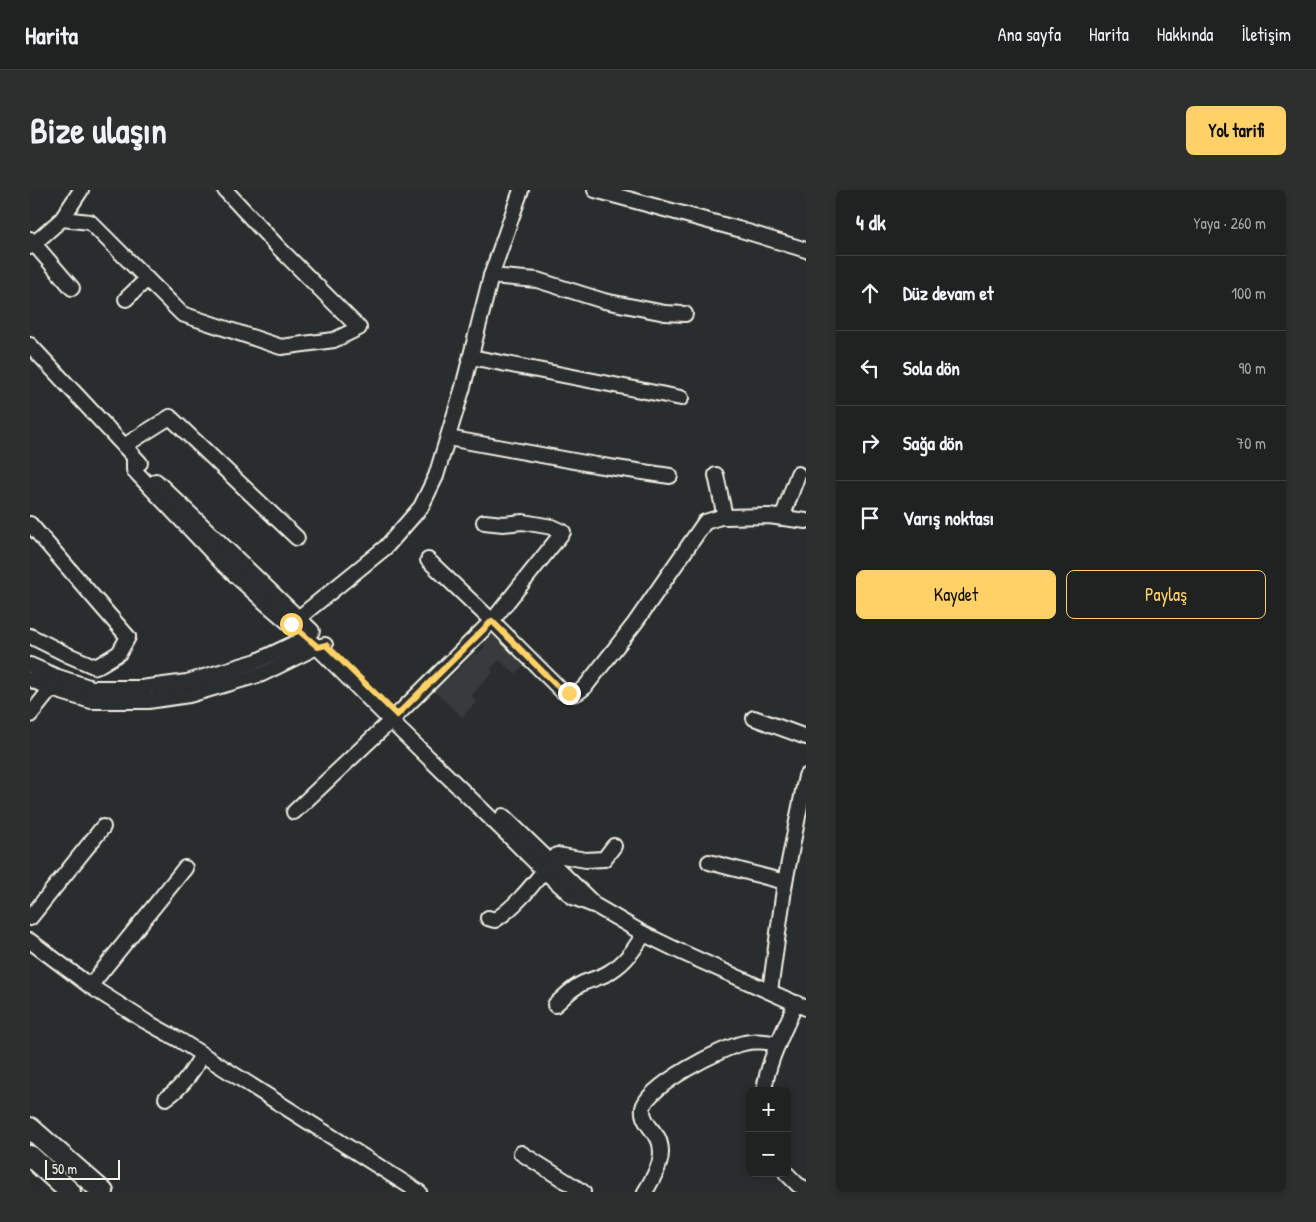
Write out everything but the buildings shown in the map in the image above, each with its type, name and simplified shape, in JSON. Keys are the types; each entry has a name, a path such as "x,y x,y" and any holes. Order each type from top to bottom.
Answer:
{"highway":[{"path":"30,1128 103,1192"},
{"path":"30,1156 70,1192"}],"street":[{"path":"64,190 77,195 62,219 31,243 72,288"},
{"path":"62,219 90,222 182,314 281,347 334,340 359,328 279,248 225,190"},
{"path":"295,621 386,547 421,507 436,476 448,438 491,276 521,190"},
{"path":"595,190 738,229 806,250"},
{"path":"491,276 537,280 604,301 665,313 685,314"},
{"path":"126,299 147,279"},
{"path":"30,344 134,457 134,470 140,477 222,563 269,606 295,621 322,646 547,866 573,897 596,906 644,934 679,951 801,1006 778,1044 764,1087"},
{"path":"470,357 682,398"},
{"path":"124,446 170,417 297,538"},
{"path":"448,438 596,465 670,476"},
{"path":"782,518 798,474"},
{"path":"716,475 725,517"},
{"path":"428,560 562,691 575,694 586,687 635,623 705,522 720,517 769,516 806,521"},
{"path":"294,812 394,718 492,621 563,532 552,527 523,522 504,524 484,522"},
{"path":"30,524 128,638 119,653 96,667 68,656 30,636"},
{"path":"30,665 53,683 91,701 148,701 189,696 262,674 322,646"},
{"path":"30,679 53,683"},
{"path":"30,715 53,683"},
{"path":"754,718 806,737"},
{"path":"770,992 785,882 806,776"},
{"path":"30,918 103,827"},
{"path":"488,918 495,920 519,902 557,855 586,860 604,859 614,846"},
{"path":"709,862 785,882"},
{"path":"90,986 185,868"},
{"path":"555,1005 567,993 582,984 611,972 629,956 644,934"},
{"path":"30,941 90,986 145,1021 181,1041 419,1192"},
{"path":"645,1192 657,1171 661,1154 658,1138 643,1115 648,1098 662,1085 724,1049 753,1041 778,1044"},
{"path":"166,1098 185,1082 202,1055"},
{"path":"521,1153 583,1192"},
{"path":"790,1177 806,1190"}],"shaded area":[{"path":"488,625 527,662 515,674 499,660 490,669 493,672 471,696 477,701 462,717 430,687 442,674 451,677 474,653 477,655 485,646 476,638"}],"route":[{"path":"291,624 318,647 326,645 397,715 492,621 562,691 569,693"}]}
